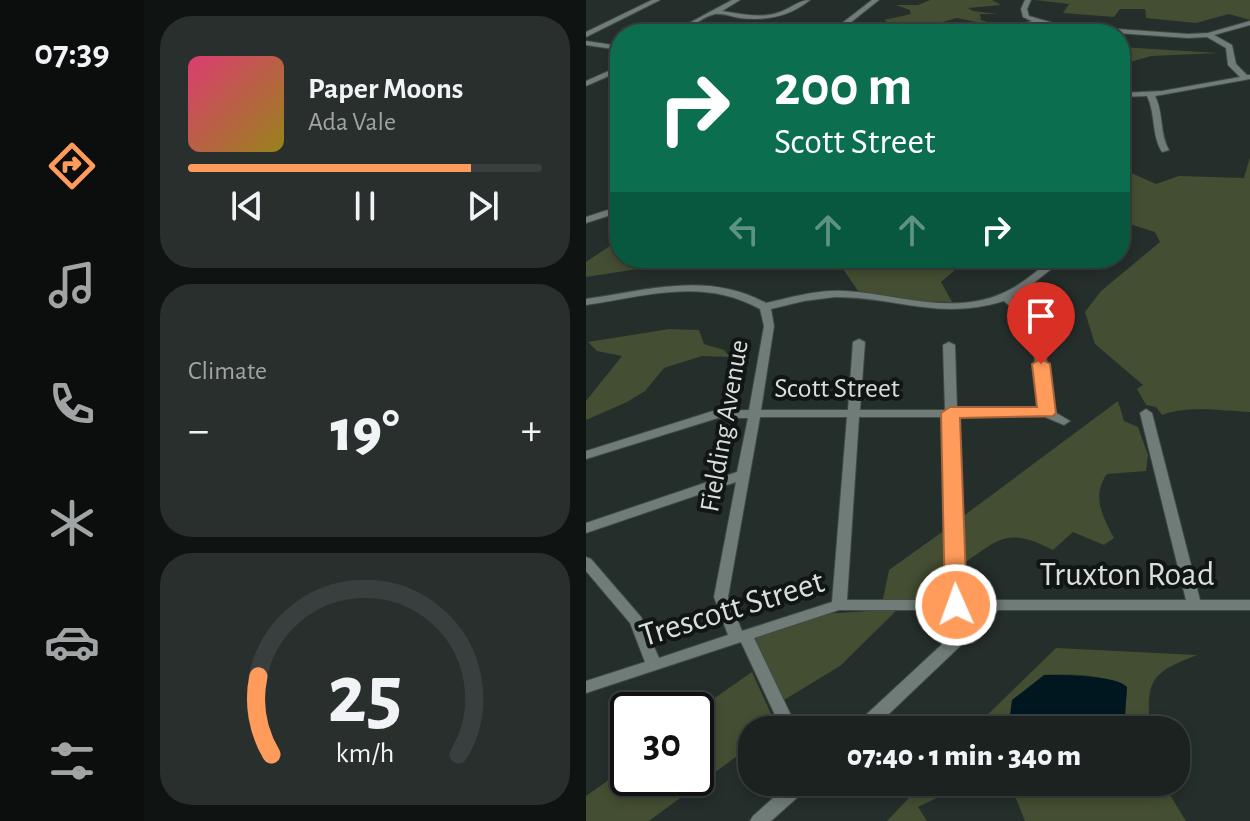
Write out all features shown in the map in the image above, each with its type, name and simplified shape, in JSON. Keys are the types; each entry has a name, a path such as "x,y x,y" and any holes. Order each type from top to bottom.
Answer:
{"street":[{"path":"586,35 657,0"},
{"path":"692,24 737,0"},
{"path":"715,12 773,18 790,13 807,0"},
{"path":"845,24 876,0"},
{"path":"1028,0 1024,13 1035,22"},
{"path":"1130,31 1208,35 1250,23"},
{"path":"1028,24 1049,24"},
{"path":"1208,35 1229,47 1232,65 1248,78"},
{"path":"586,43 610,47"},
{"path":"586,84 610,73"},
{"path":"1130,95 1248,78"},
{"path":"1150,94 1155,101 1159,143 1165,150"},
{"path":"586,220 610,212"},
{"path":"765,307 819,295 863,296 897,304 948,307 1006,297 1046,268"},
{"name":"Fielding Avenue","path":"586,302 717,288 743,294 765,307 769,326 721,597 783,716"},
{"path":"1006,297 1025,311 1035,329 1047,413 1064,421"},
{"path":"839,605 859,342"},
{"path":"949,345 956,605"},
{"name":"Scott Street","path":"586,455 717,414 1047,413"},
{"path":"1146,413 1194,604"},
{"path":"586,528 743,475"},
{"path":"586,562 636,621 654,664"},
{"name":"Trescott Street","path":"586,687 839,605 994,605"},
{"path":"876,716 994,605"},
{"name":"Truxton Road","path":"994,605 1250,605"},
{"path":"759,821 787,796"}],"green space":[{"path":"930,0 992,0 1001,5 968,8 998,14 980,14 981,20 988,22 985,24 957,18 943,22 944,24 891,24 884,20 911,14 910,10 896,5 918,5"},
{"path":"1034,0 1250,0 1250,20 1229,14 1196,23 1146,18 1145,9 1120,9 1114,17 1063,13 1069,4"},
{"path":"1130,48 1219,53 1151,56 1130,62"},
{"path":"1250,157 1250,412 1194,409 1162,415 1156,407 1146,405 1137,389 1143,385 1095,344 1085,312 1101,291 1160,242 1155,232 1130,224 1130,172 1156,184 1179,176 1244,178"},
{"path":"610,246 610,268 644,268 586,277 586,262"},
{"path":"779,268 957,268 941,282 952,302 902,301 858,291 843,269"},
{"path":"669,329 699,330 704,344 724,350 730,357 702,356 664,368 645,391 586,420 586,401 622,356 597,351 588,342"},
{"path":"1118,401 1124,421 1138,427 1148,455 1146,471 1107,474 1102,482 1100,506 1114,538 1104,545 1073,532 1053,550 1014,537 994,543 960,566 958,520"},
{"path":"945,530 945,588 925,599 883,599 889,570"},
{"path":"898,609 840,666 784,700 751,636 823,614"},
{"path":"1056,648 1197,655 1169,667 1154,680 1149,700 1150,716 1125,716 1127,687 1118,683 1098,677 1044,675 1026,716 986,716"},
{"path":"752,672 772,716 738,716 738,755 714,773 714,698"},
{"path":"610,779 610,796 683,796 649,821 586,821 586,796"},
{"path":"911,796 941,796 918,807 927,821 887,821"},
{"path":"1015,796 1171,796 1186,821 1025,821"}],"water":[{"path":"1044,675 1088,676 1112,680 1127,687 1125,716 1012,716 1012,700"}],"route":[{"path":"956,605 950,413 1047,413 1041,364"}]}
